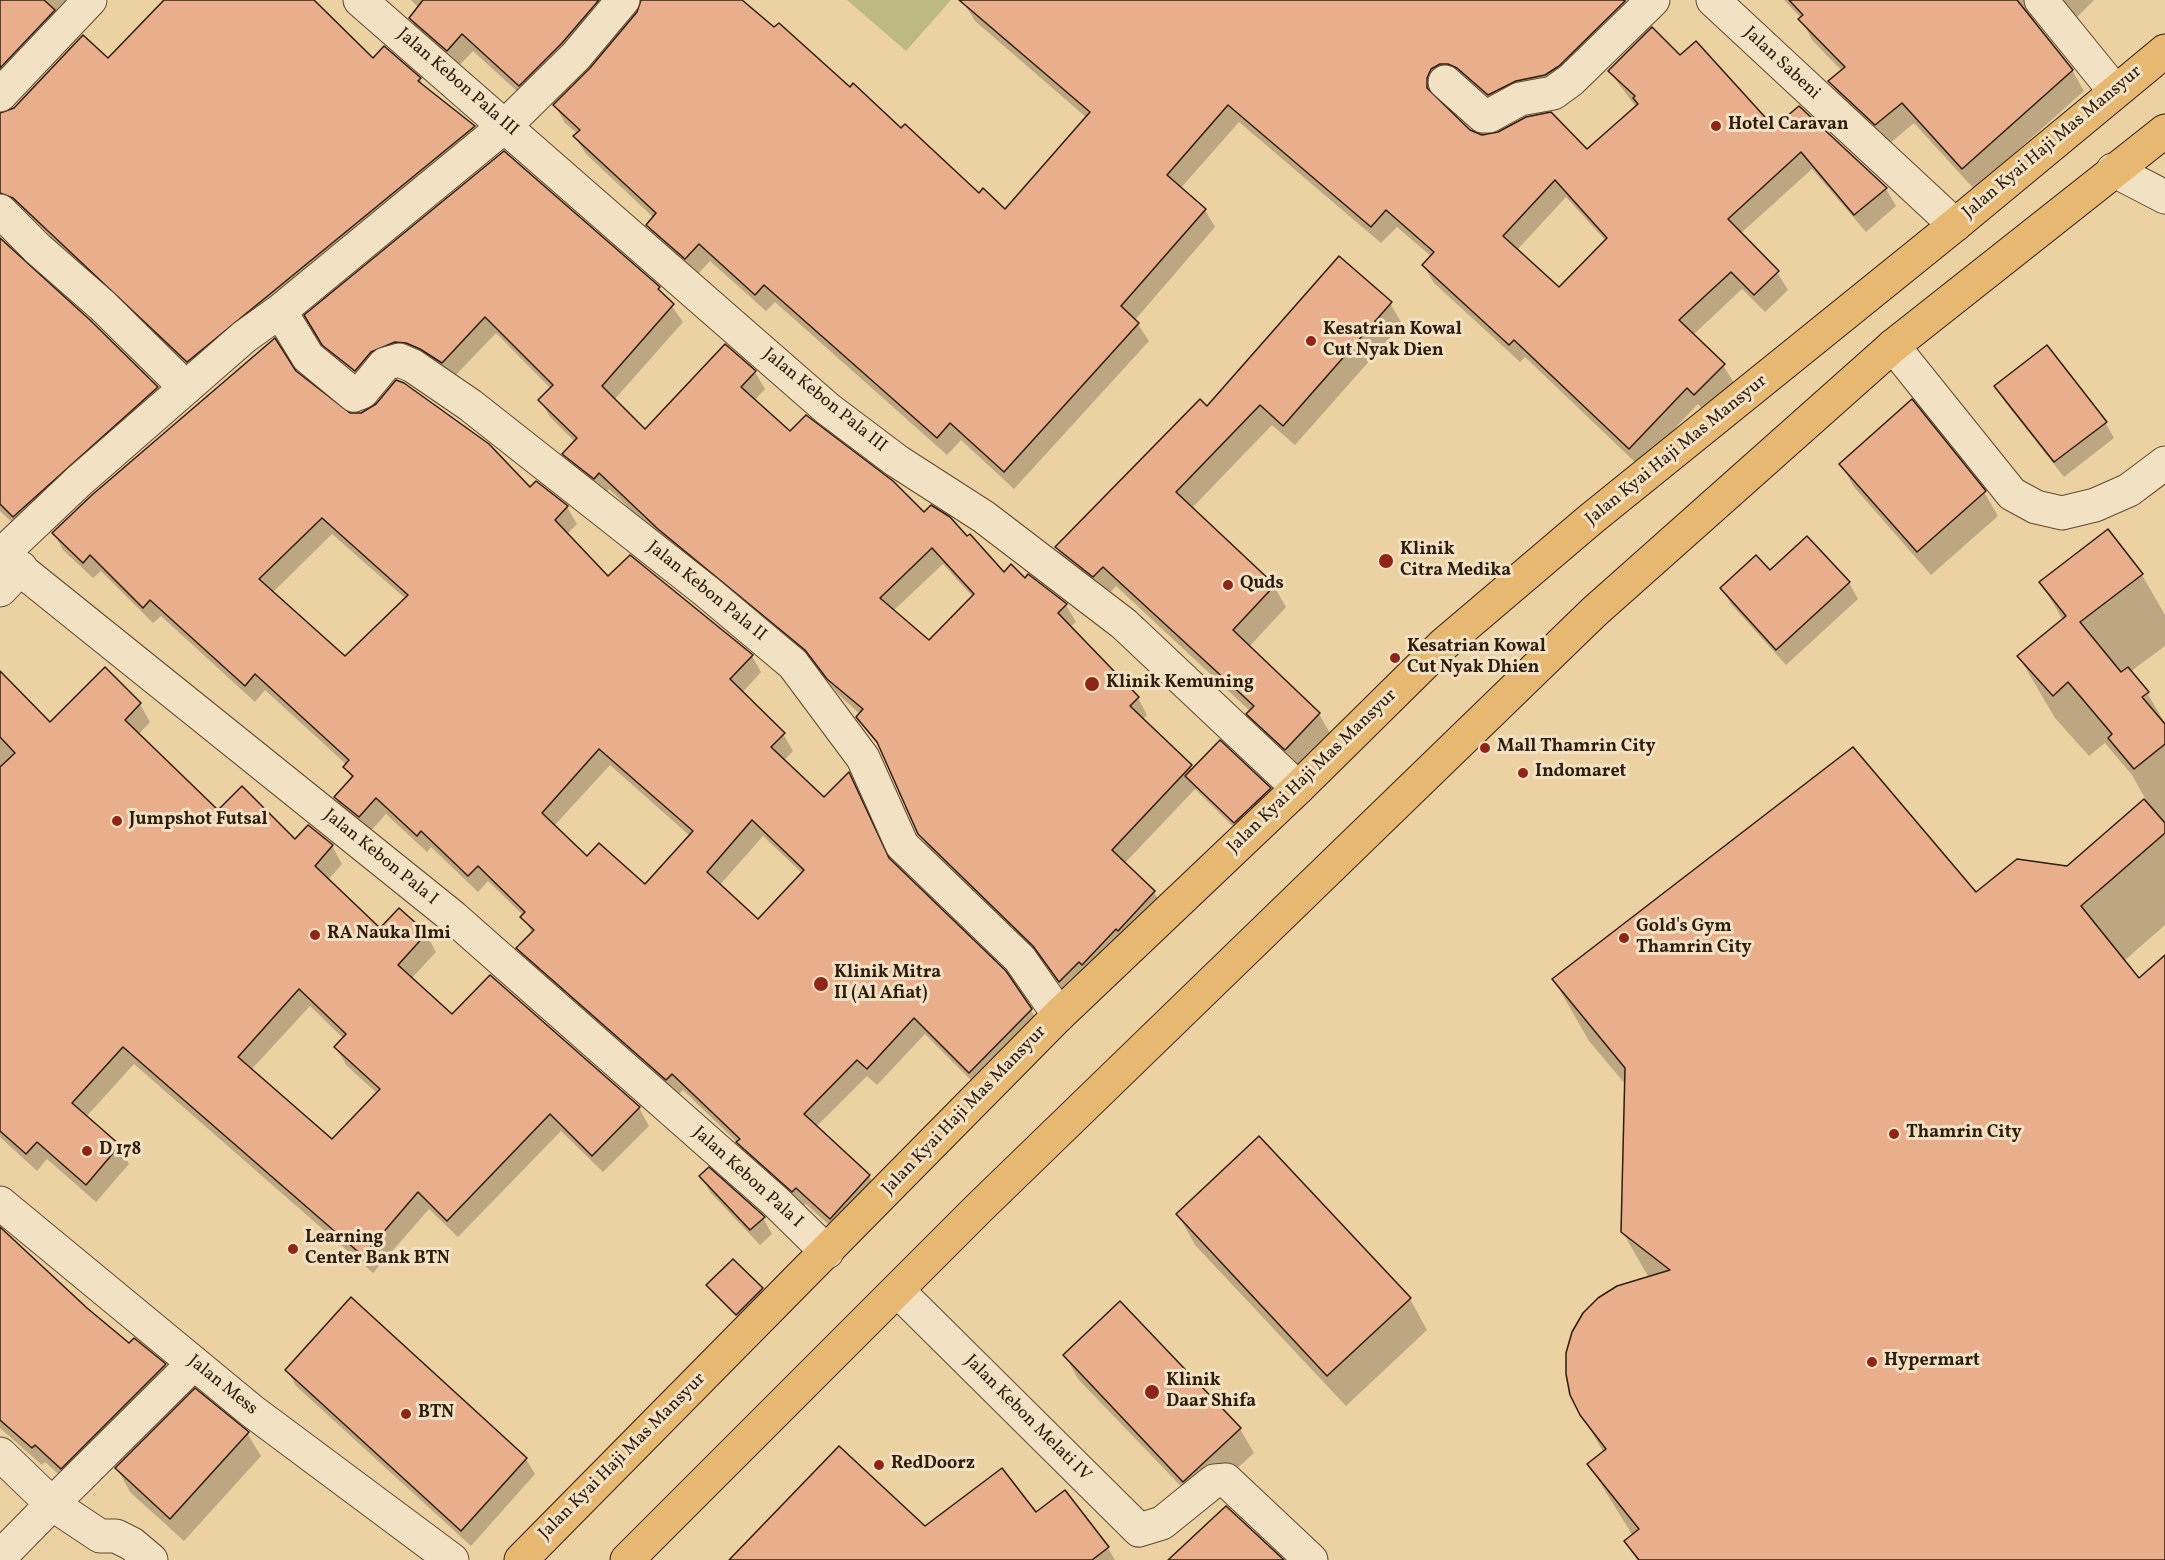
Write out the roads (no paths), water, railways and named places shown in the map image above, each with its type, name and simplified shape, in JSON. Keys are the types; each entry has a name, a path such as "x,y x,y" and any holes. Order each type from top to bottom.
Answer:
{"main road":[{"name":"Jalan Kyai Haji Mas Mansyur","path":"521,1560 1059,1015 1470,621 1591,519 1955,225 2114,90 2165,51"},
{"path":"627,1560 979,1208 1594,612 1893,346 2165,131"}],"street":[{"path":"0,95 90,0"},
{"name":"Jalan Kebon Pala III","path":"360,0 506,125 828,409 897,461 984,517 1124,624 1298,788"},
{"path":"6,566 80,481 244,337 280,311 506,125 576,56 623,0"},
{"path":"1445,82 1483,116 1489,116 1520,99 1553,93 1571,80 1653,0"},
{"name":"Jalan Sabeni","path":"1713,0 1955,225"},
{"path":"2041,0 2114,90"},
{"path":"2113,170 2165,197"},
{"path":"0,211 103,306 186,388"},
{"name":"Jalan Kebon Pala II","path":"280,311 308,357 354,395 362,392 385,364 399,360 422,372 470,405 706,591 793,664 863,758 902,846 1020,959 1059,1015"},
{"path":"1893,346 2012,494 2036,507 2062,513 2095,506 2129,490 2165,463"},
{"name":"Jalan Kebon Pala I","path":"6,566 453,917 775,1201 827,1252"},
{"name":"Jalan Mess","path":"0,1203 252,1411 452,1560"},
{"name":"Jalan Kebon Melati IV","path":"898,1291 1139,1530 1162,1523 1214,1481 1226,1480 1311,1560"},
{"path":"0,1557 194,1363"},
{"path":"0,1454 52,1504 100,1536 116,1536 132,1544 151,1560"}],"place":[{"name":"Hotel Caravan","path":"1716,126"},
{"name":"Kesatrian Kowal Cut Nyak Dien","path":"1311,341"},
{"name":"Klinik Citra Medika","path":"1386,561"},
{"name":"Quds","path":"1228,585"},
{"name":"Kesatrian Kowal Cut Nyak Dhien","path":"1395,658"},
{"name":"Klinik Kemuning","path":"1092,684"},
{"name":"Mall Thamrin City","path":"1485,748"},
{"name":"Indomaret","path":"1523,773"},
{"name":"Jumpshot Futsal","path":"117,821"},
{"name":"RA Nauka Ilmi","path":"315,935"},
{"name":"Gold's Gym Thamrin City","path":"1624,938"},
{"name":"Klinik Mitra II (Al Afiat)","path":"821,984"},
{"name":"Thamrin City","path":"1894,1134"},
{"name":"D 178","path":"87,1151"},
{"name":"Learning Center Bank BTN","path":"293,1249"},
{"name":"Hypermart","path":"1872,1362"},
{"name":"Klinik Daar Shifa","path":"1152,1392"},
{"name":"BTN","path":"406,1414"},
{"name":"RedDoorz","path":"879,1465"}]}
